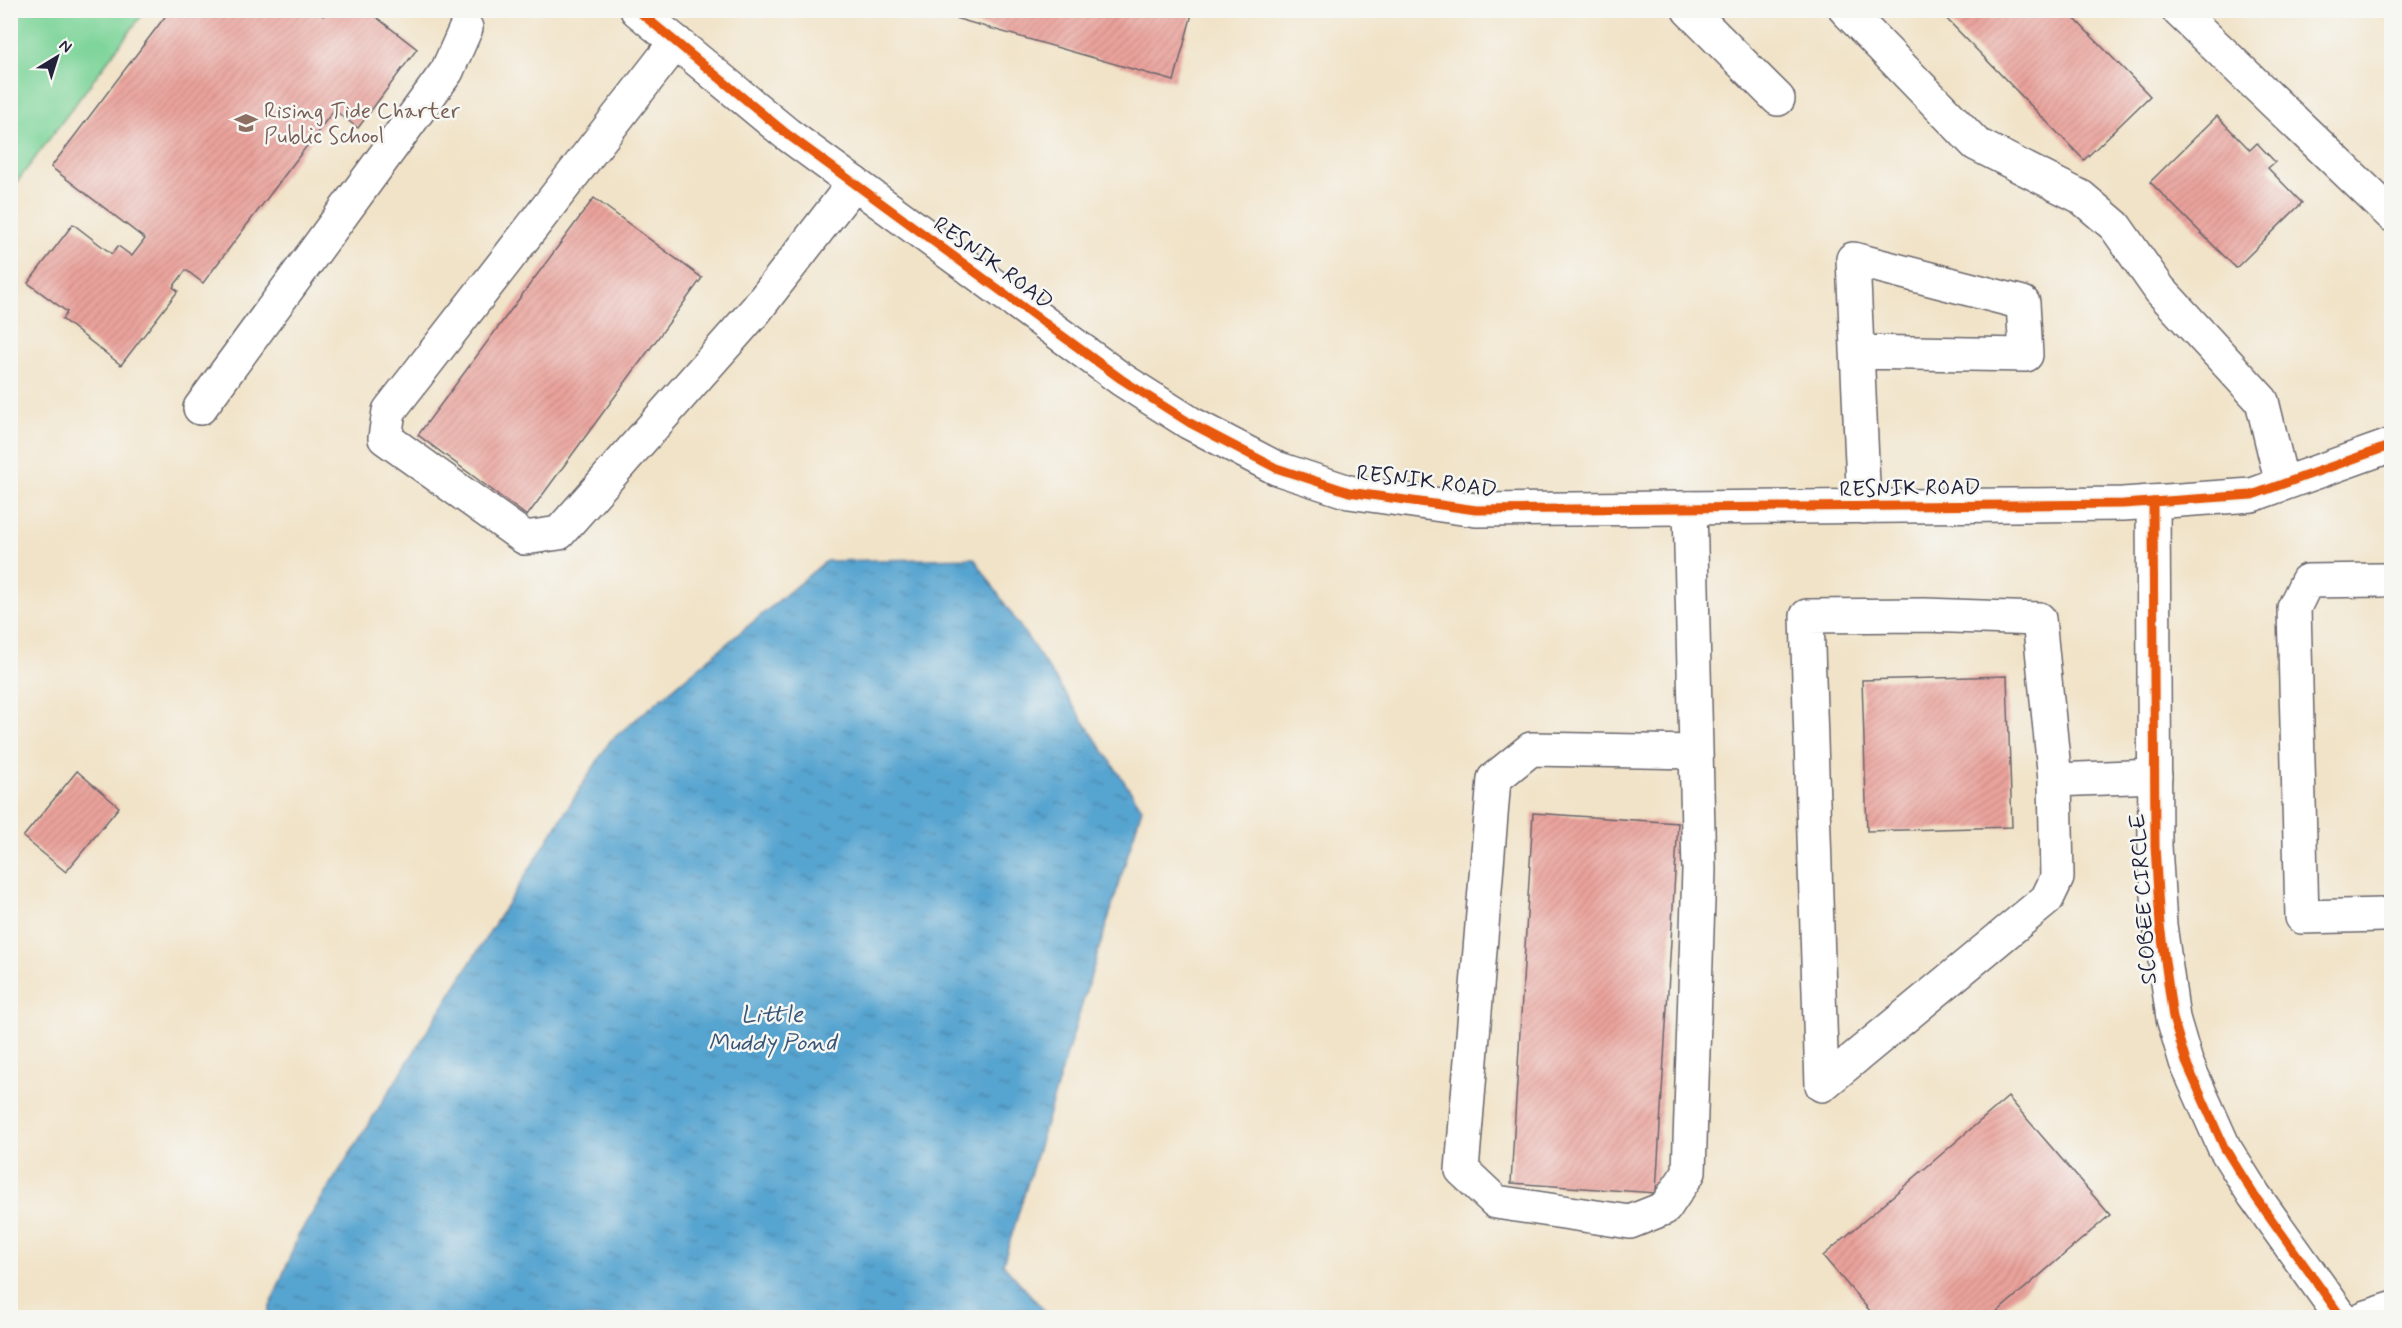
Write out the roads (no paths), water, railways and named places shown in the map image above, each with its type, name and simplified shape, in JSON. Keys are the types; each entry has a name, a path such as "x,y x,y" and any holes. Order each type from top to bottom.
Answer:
{"street":[{"name":"RESNIK ROAD","path":"637,10 787,134 1121,379 1191,423 1276,468 1349,492 1476,510 2153,502 2252,495 2391,445"},
{"path":"1689,10 1778,99"},
{"path":"1846,10 1976,144 2081,196 2115,226 2160,290 2262,401 2282,484"},
{"path":"2178,10 2391,214"},
{"path":"200,408 447,71 466,28"},
{"path":"676,42 388,411 385,438 525,538 559,533 756,310 854,183"},
{"path":"1857,352 2026,355 2023,303 1853,259 1857,352 1864,507"},
{"name":"SCOBEE CIRCLE","path":"2153,502 2155,846 2160,925 2170,998 2186,1062 2224,1147 2254,1195 2342,1317"},
{"path":"1690,508 1699,870 1689,1173 1665,1208 1630,1222 1496,1202 1462,1170 1494,779 1531,749 1696,752"},
{"path":"2382,580 2307,581 2294,608 2302,917 2383,915"},
{"path":"1924,615 2039,619 2055,780 2058,878 2047,900 1822,1085 1807,616 1924,615"},
{"path":"2055,780 2155,776"},
{"path":"2364,1317 2391,1310"}],"water":[{"name":"Little Muddy Pond","path":"974,558 1142,808 1003,1264 1050,1317 266,1317 298,1236 610,741 826,561"}],"place":[{"name":"Rising Tide Charter Public School","path":"246,123"}]}
